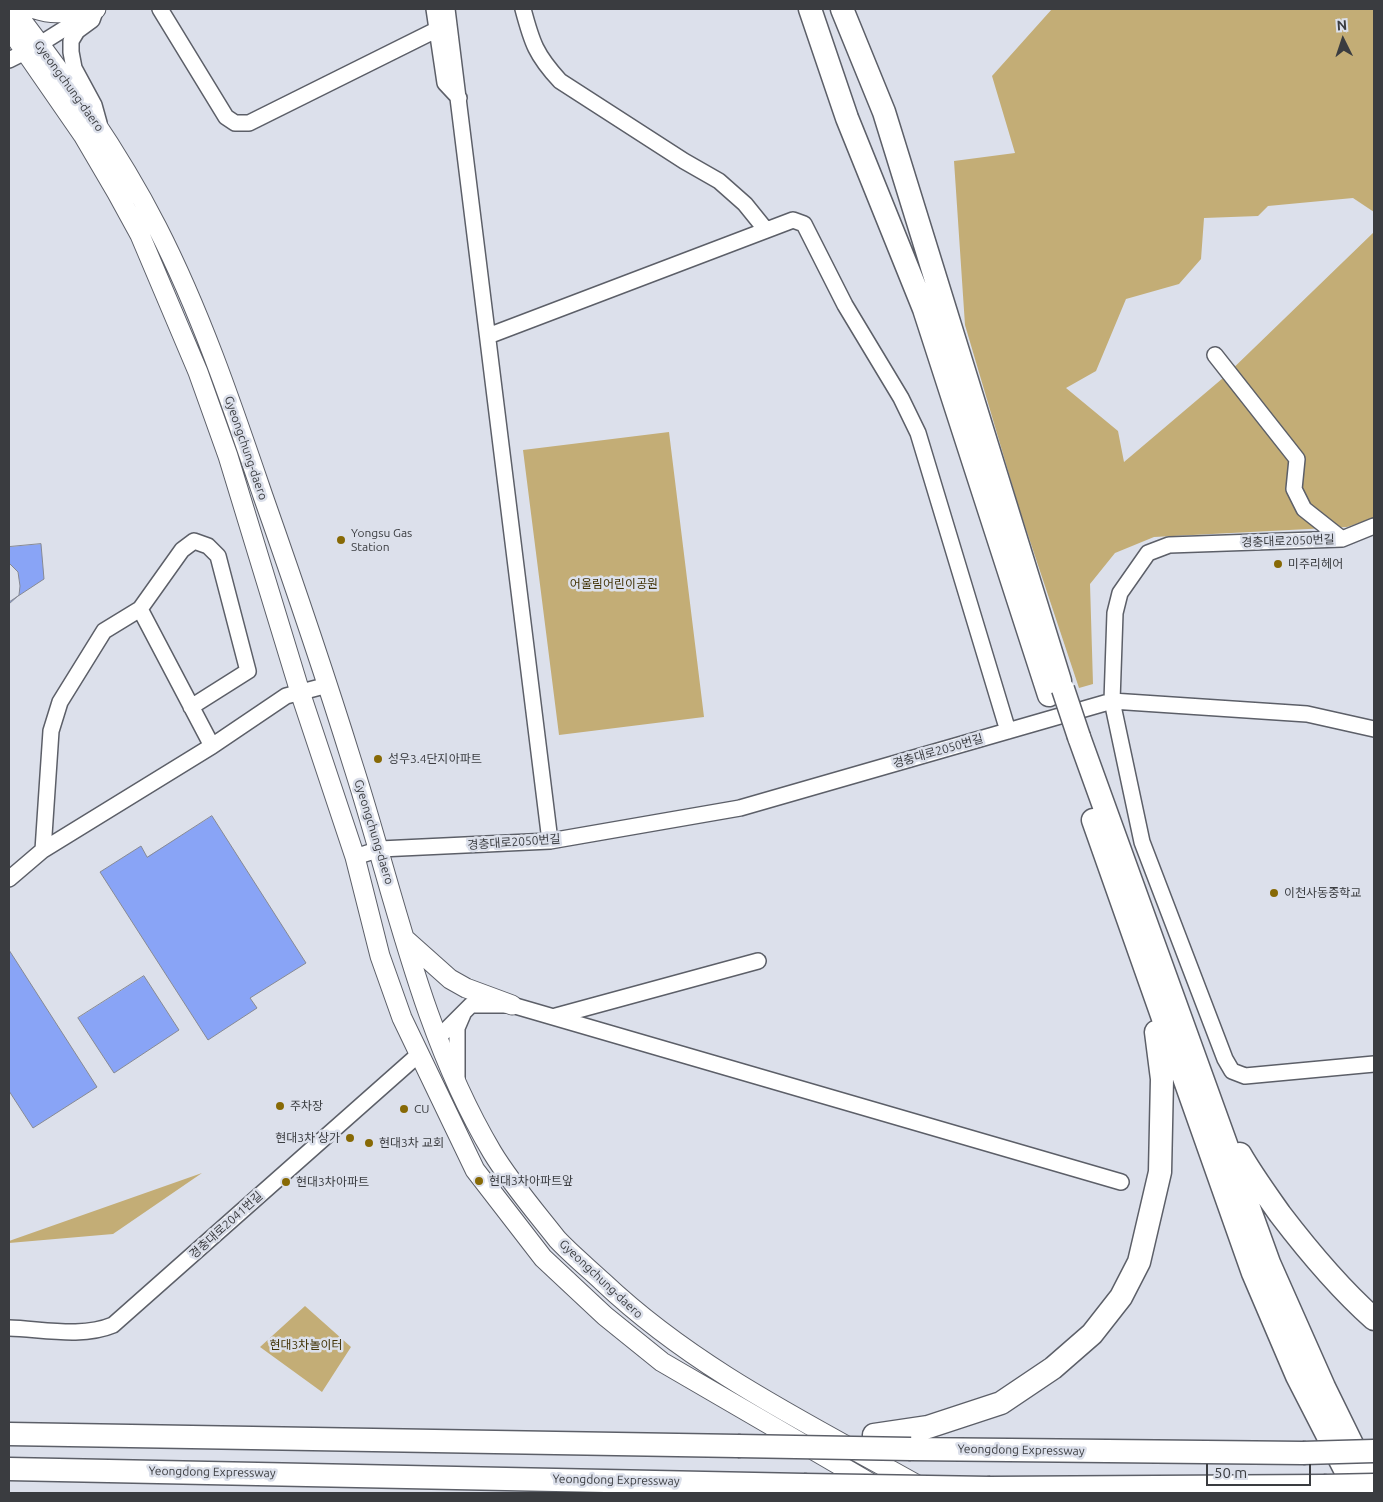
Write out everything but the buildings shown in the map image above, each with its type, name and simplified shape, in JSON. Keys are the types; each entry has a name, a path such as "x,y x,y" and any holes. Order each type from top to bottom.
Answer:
{"highway":[{"path":"810,9 847,118 924,309 1072,739 1147,976 1253,1272 1297,1376 1357,1493"},
{"path":"842,9 884,112 1056,692"},
{"path":"1072,739 1195,1059 1269,1263 1324,1387 1374,1489"},
{"path":"772,1446 928,1427 1001,1402 1054,1368 1092,1334 1121,1297 1139,1262 1160,1172 1162,1079 1147,976"},
{"path":"1195,1059 1253,1178 1308,1252 1346,1294 1374,1319"},
{"name":"Yeongdong Expressway","path":"9,1434 911,1449 1374,1452"},
{"name":"Yeongdong Expressway","path":"9,1469 990,1488 1374,1485"}],"main road":[{"name":"Gyeongchung-daero","path":"13,9 33,48 140,235 198,372 228,456 300,692 355,857 380,956 402,1018 418,1055 475,1170 543,1258 605,1316 662,1362 889,1493"},
{"path":"35,9 57,14 76,10 96,9"},
{"name":"Gyeongchung-daero","path":"9,28 33,48 100,127 158,229 217,365 328,685 380,849 404,938 438,1038 493,1154 561,1243 622,1300 680,1347 750,1391 932,1493"},
{"path":"404,938 450,979 466,988 512,1005"},
{"path":"418,1055 438,1038"}],"street":[{"path":"9,60 33,48 96,9"},
{"path":"96,9 92,20 77,31 70,41 70,52 74,68 94,105 100,127"},
{"path":"160,9 226,117 236,122 250,122 438,29"},
{"path":"434,9 445,83 459,98"},
{"path":"447,9 550,841"},
{"path":"523,9 532,44 543,63 560,81 684,161 719,181 745,204 766,230"},
{"path":"488,336 793,220 804,224 845,305 901,398 918,433 1008,731"},
{"path":"1215,355 1297,459 1294,488 1304,509 1342,539"},
{"name":"경충대로2050번길","path":"355,857 380,849 550,841 740,808 1112,701 1115,612 1120,593 1148,553 1169,545 1342,539 1374,526"},
{"path":"43,850 51,731 60,702 104,631 140,608 182,550 194,541 208,546 218,556 248,671 191,707"},
{"path":"140,608 212,746"},
{"path":"9,879 43,850 212,746 286,696 328,685"},
{"path":"1374,730 1307,714 1112,701 1142,842 1225,1059 1232,1071 1245,1076 1374,1064"},
{"path":"555,1016 758,961"},
{"path":"438,1038 471,1005 512,1005 1121,1182"},
{"path":"457,1081 457,1028 464,1011"},
{"name":"경충대로2041번길","path":"9,1328 87,1331 101,1330 113,1325 418,1055"}],"green space":[{"path":"1052,9 1374,9 1374,212 1353,198 1268,206 1258,216 1204,218 1201,259 1179,284 1126,299 1096,371 1066,388 1118,431 1124,462 1223,378 1374,232 1374,518 1347,527 1154,537 1115,553 1090,584 1093,684 1079,688 1019,508 965,325 954,161 1015,153 992,76"},
{"name":"어울림어린이공원","path":"669,432 704,717 559,735 523,450"},
{"path":"202,1173 113,1234 9,1243 9,1241"},
{"name":"현대3차놀이터","path":"305,1306 351,1347 322,1392 260,1347"}],"place":[{"name":"Yongsu Gas Station","path":"341,540"},
{"name":"미주리헤어","path":"1278,564"},
{"name":"성우3.4단지아파트","path":"378,759"},
{"name":"이천사동중학교","path":"1274,893"},
{"name":"주차장","path":"280,1106"},
{"name":"CU","path":"404,1109"},
{"name":"현대3차 상가","path":"350,1138"},
{"name":"현대3차 교회","path":"369,1143"},
{"name":"현대3차아파트앞","path":"479,1181"},
{"name":"현대3차아파트","path":"286,1182"}]}
